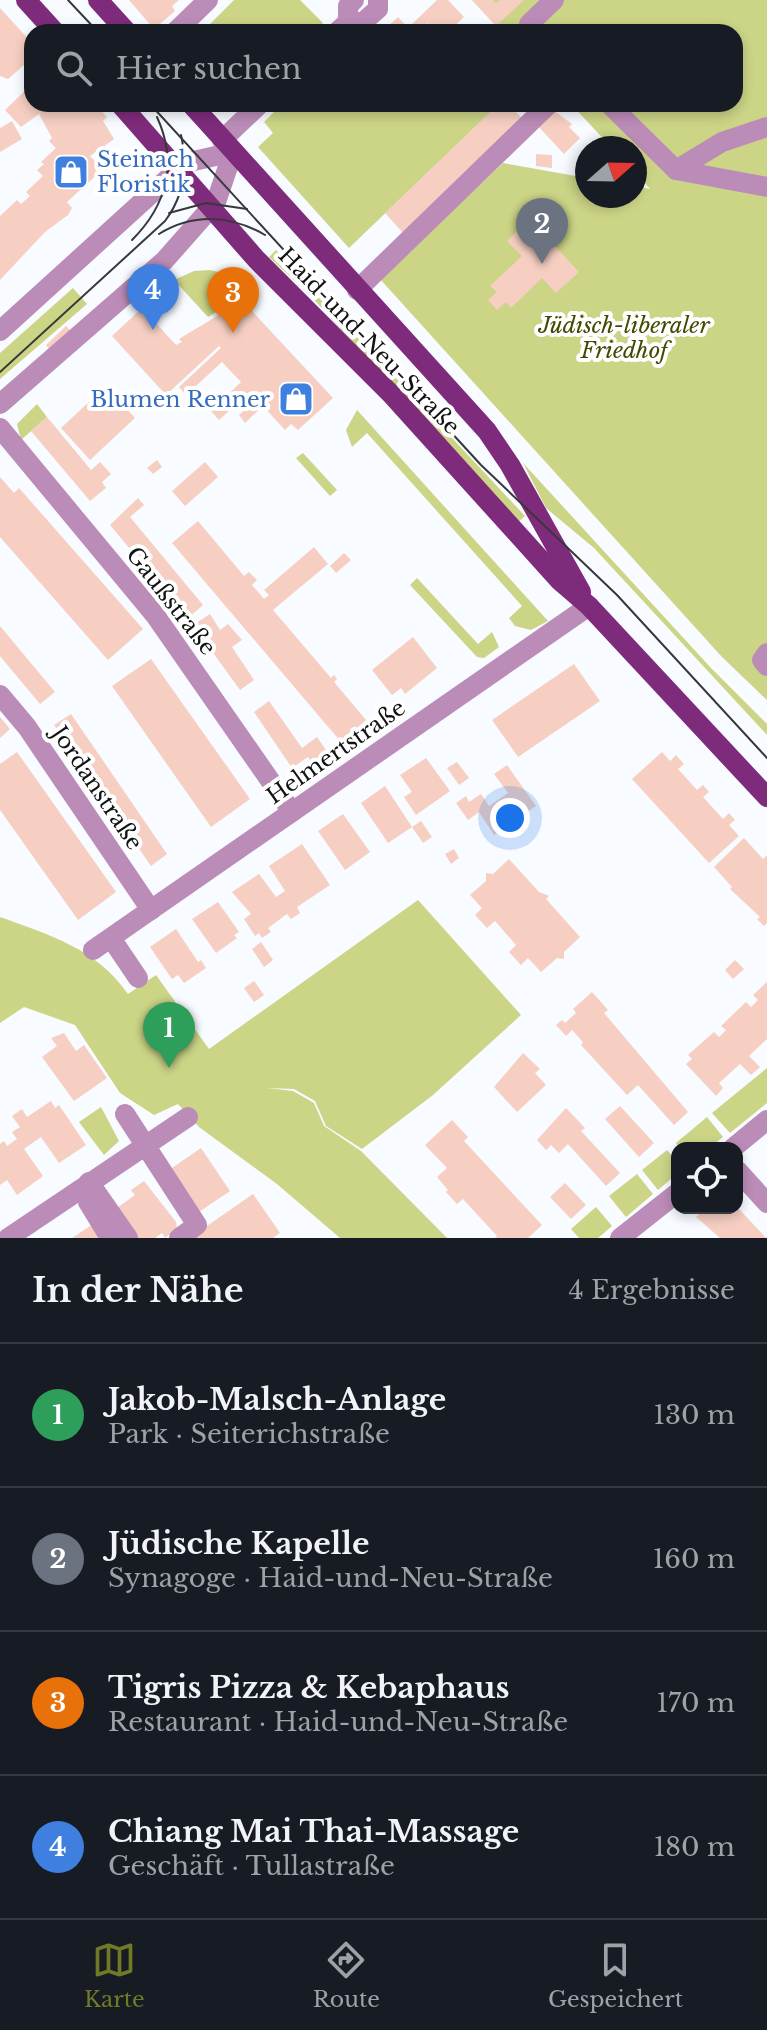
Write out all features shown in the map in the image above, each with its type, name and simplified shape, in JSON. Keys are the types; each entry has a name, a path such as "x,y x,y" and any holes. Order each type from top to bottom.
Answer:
{"main road":[{"path":"26,0 48,24"},
{"path":"98,0 120,24"},
{"name":"Haid-und-Neu-Straße","path":"127,112 285,291 392,395 560,581 589,606 767,797"},
{"name":"Haid-und-Neu-Straße","path":"198,112 499,447 589,606"}],"street":[{"path":"183,24 208,0"},
{"path":"343,24 348,6 354,0"},
{"path":"355,24 363,22 378,9 378,0"},
{"path":"536,24 554,0"},
{"path":"0,331 176,170 191,160 227,146 254,112"},
{"path":"357,290 541,112"},
{"path":"617,112 676,170 767,187"},
{"path":"676,170 722,142 767,127"},
{"path":"0,404 156,268 211,209 224,185 227,146"},
{"name":"Gaußstraße","path":"0,428 155,615 292,812"},
{"name":"Helmertstraße","path":"93,950 589,606"},
{"path":"767,653 762,660 767,666"},
{"name":"Jordanstraße","path":"0,695 27,727 151,910"},
{"path":"111,938 138,978"},
{"path":"125,1114 197,1225 179,1238"},
{"path":"8,1238 188,1117"},
{"path":"740,1142 767,1120"},
{"path":"743,1177 767,1203"},
{"path":"85,1186 110,1238"},
{"path":"85,1186 128,1238"},
{"path":"620,1238 671,1198"}],"green space":[{"path":"234,0 300,0 323,23 322,24 210,24"},
{"name":"Jüdisch-liberaler Friedhof","path":"472,0 767,0 767,700 722,657 380,279 503,163 575,176 575,208 647,208 647,188 650,189 647,186 647,136 601,136 578,112 743,112 743,24 494,24"},
{"path":"274,112 491,112 349,248 258,147 273,133 264,122"},
{"path":"276,250 525,516 516,524 310,295 269,257"},
{"path":"210,270 227,274 244,287 227,305 208,317 174,280 194,271"},
{"path":"73,288 87,304 0,379 0,353"},
{"path":"37,404 47,417 21,440 17,424"},
{"path":"357,410 548,621 531,630 515,626 509,618 522,606 367,433 352,447 346,430"},
{"path":"303,453 337,490 330,496 296,458"},
{"path":"523,463 711,668 767,724 767,735 594,548 546,508"},
{"path":"417,578 478,644 492,632 499,647 484,658 477,657 410,585"},
{"path":"418,900 521,1015 433,1095 362,1149 326,1126 315,1101 294,1089 267,1088 293,1091 314,1103 324,1126 361,1151 447,1238 340,1238 277,1184 199,1127 178,1104 154,1115 120,1093 75,1025 24,1007 0,1023 0,917 71,945 102,966 128,994 156,975 209,1049"},
{"path":"767,1068 767,1103 730,1133 712,1113"},
{"path":"101,1107 119,1141 104,1155 79,1122"},
{"path":"707,1117 723,1137 717,1142 677,1142"},
{"path":"667,1150 671,1155 671,1179 658,1190 642,1170"},
{"path":"637,1174 653,1194 626,1217 609,1196"},
{"path":"596,1207 612,1226 598,1238 579,1238 571,1229"}],"building":[{"path":"129,0 179,0 172,6 175,11 160,24 150,24"},
{"path":"437,0 448,0 464,17 457,24 412,24"},
{"path":"472,0 493,0 496,3 500,0 524,0 498,24 494,24"},
{"path":"0,8 24,34 24,65 8,79 0,76"},
{"path":"398,17 404,24 391,24"},
{"path":"24,92 24,112 102,112 107,117 103,121 114,139 90,156 103,169 67,202 72,208 68,215 45,232 0,280 0,216 17,200 21,204 30,196 26,192 43,176 37,170 44,164 41,162 56,148 49,141 52,138 39,114 21,127 5,110"},
{"path":"491,112 516,112 522,118 403,233 385,213"},
{"path":"551,112 572,124 569,127 578,136 564,154 537,125"},
{"path":"12,121 22,139 0,152 0,128"},
{"path":"536,154 552,155 552,168 536,166"},
{"path":"530,219 579,272 556,293 542,278 511,308 506,302 497,310 488,300 497,292 490,286 522,256 507,241"},
{"path":"237,304 245,314 250,309 333,398 298,430 291,424 285,430 263,406 245,423 239,415 257,399 250,392 219,420 211,411 241,382 222,362 186,395 179,387 221,348 219,346 166,395 112,336 142,308 176,345 182,342 179,339"},
{"path":"66,326 71,331 50,350 46,345"},
{"path":"106,386 135,418 90,460 61,428"},
{"path":"47,417 91,470 100,462 111,474 102,482 106,488 90,501 31,431"},
{"path":"157,460 162,467 153,474 147,468"},
{"path":"205,462 218,477 185,506 172,491"},
{"path":"0,477 14,493 19,488 143,629 108,660 0,537"},
{"path":"138,498 144,505 130,517 203,605 188,618 110,525"},
{"path":"198,521 244,576 249,572 257,580 252,585 264,599 269,595 264,590 314,547 328,564 273,610 331,678 334,675 337,679 334,682 366,720 341,742 172,543"},
{"path":"344,553 351,560 336,573 330,566"},
{"path":"210,614 220,630 228,624 242,640 232,647 254,680 240,690 193,625"},
{"path":"0,626 55,692 40,704 0,656"},
{"path":"413,637 437,668 405,694 401,688 392,695 372,670"},
{"path":"151,659 250,799 211,827 112,686"},
{"path":"574,664 600,701 518,757 492,720"},
{"path":"269,701 302,748 317,737 328,753 313,764 308,757 292,768 254,712"},
{"path":"71,714 167,854 151,866 54,725"},
{"path":"0,717 10,729 0,738"},
{"path":"17,752 116,892 78,920 0,810 0,764"},
{"path":"662,752 670,761 676,755 684,764 678,769 697,790 703,785 709,792 703,797 723,819 729,813 735,820 729,825 739,836 709,863 632,779"},
{"path":"426,758 450,791 416,815 404,797 412,792 400,775"},
{"path":"457,762 469,778 459,785 447,768"},
{"path":"507,765 536,806 494,835 479,812 468,820 456,803 466,796 469,802 481,794 489,806 508,793 494,774"},
{"path":"385,786 412,827 388,843 361,803"},
{"path":"343,814 370,852 345,870 318,831"},
{"path":"421,821 432,837 423,843 412,827"},
{"path":"744,838 763,859 767,855 767,923 764,926 757,919 760,917 730,889 732,887 714,867"},
{"path":"302,844 330,885 297,907 300,913 291,919 287,914 268,928 271,932 262,938 259,933 255,936 244,919 251,914 232,892 259,874 276,897 285,891 269,866"},
{"path":"454,849 459,858 451,864 445,854"},
{"path":"509,859 539,892 549,896 546,899 580,937 564,952 564,959 557,958 541,972 528,958 521,965 509,952 516,945 495,921 487,928 475,915 482,908 470,895 486,881 486,873 493,874"},
{"path":"218,902 239,932 234,935 237,938 216,953 192,919"},
{"path":"176,929 198,962 201,960 206,968 184,983 178,975 172,979 150,947"},
{"path":"261,942 273,960 264,967 252,949"},
{"path":"735,960 744,969 733,979 725,970"},
{"path":"254,981 264,995 254,1002 244,988"},
{"path":"767,982 767,1039 749,1056 760,1067 751,1075 740,1064 719,1083 723,1088 716,1096 686,1064 692,1059 688,1055 714,1032 719,1037 726,1030 721,1026 746,1002 751,1007 758,1000 753,995"},
{"path":"592,992 608,1010 604,1013 688,1112 674,1125 638,1085 627,1095 581,1045 583,1042 572,1030 566,1036 556,1025 562,1020 565,1023 576,1013 573,1009"},
{"path":"64,1033 76,1051 84,1045 107,1078 74,1101 42,1057 57,1046 51,1038"},
{"path":"523,1053 540,1069 535,1073 546,1085 517,1112 494,1087"},
{"path":"51,1101 55,1108 59,1105 86,1145 59,1163 41,1137 24,1149 43,1176 17,1195 7,1180 0,1185 0,1144 4,1141 7,1146 17,1139 12,1132 20,1127 12,1116 22,1109 27,1117"},
{"path":"620,1106 654,1143 639,1157 605,1119"},
{"path":"566,1108 585,1128 581,1131 620,1173 606,1186 568,1144 559,1153 551,1145 546,1150 537,1140"},
{"path":"452,1120 468,1137 464,1141 542,1225 528,1238 495,1238 497,1236 463,1199 457,1204 446,1192 448,1190 437,1177 447,1168 425,1145"},
{"path":"201,1148 230,1191 199,1212 169,1170"},
{"path":"144,1181 176,1222 177,1229 165,1238 162,1233 155,1238 137,1238 117,1208 135,1195 131,1190"},
{"path":"565,1183 586,1205 571,1219 550,1197"},
{"path":"253,1194 280,1233 273,1238 196,1238 194,1235"},
{"path":"743,1213 766,1238 720,1238 696,1217 699,1214"},
{"path":"93,1224 102,1238 72,1238"}],"tram line":[{"path":"68,0 90,24"},
{"path":"157,112 481,465 617,595 767,758"},
{"path":"132,240 154,212 166,183 167,151 157,117"},
{"path":"0,372 165,221 183,180 181,135"},
{"path":"169,213 206,203 247,209"},
{"path":"159,234 185,222 212,219 239,223 265,235"}],"place":[{"name":"Steinach Floristik","path":"71,172"},
{"name":"Jüdische Kapelle","path":"542,264"},
{"name":"Chiang Mai Thai-Massage","path":"153,330"},
{"name":"Tigris Pizza & Kebaphaus","path":"233,333"},
{"name":"Blumen Renner","path":"296,399"},
{"name":"Jakob-Malsch-Anlage","path":"169,1068"}]}
